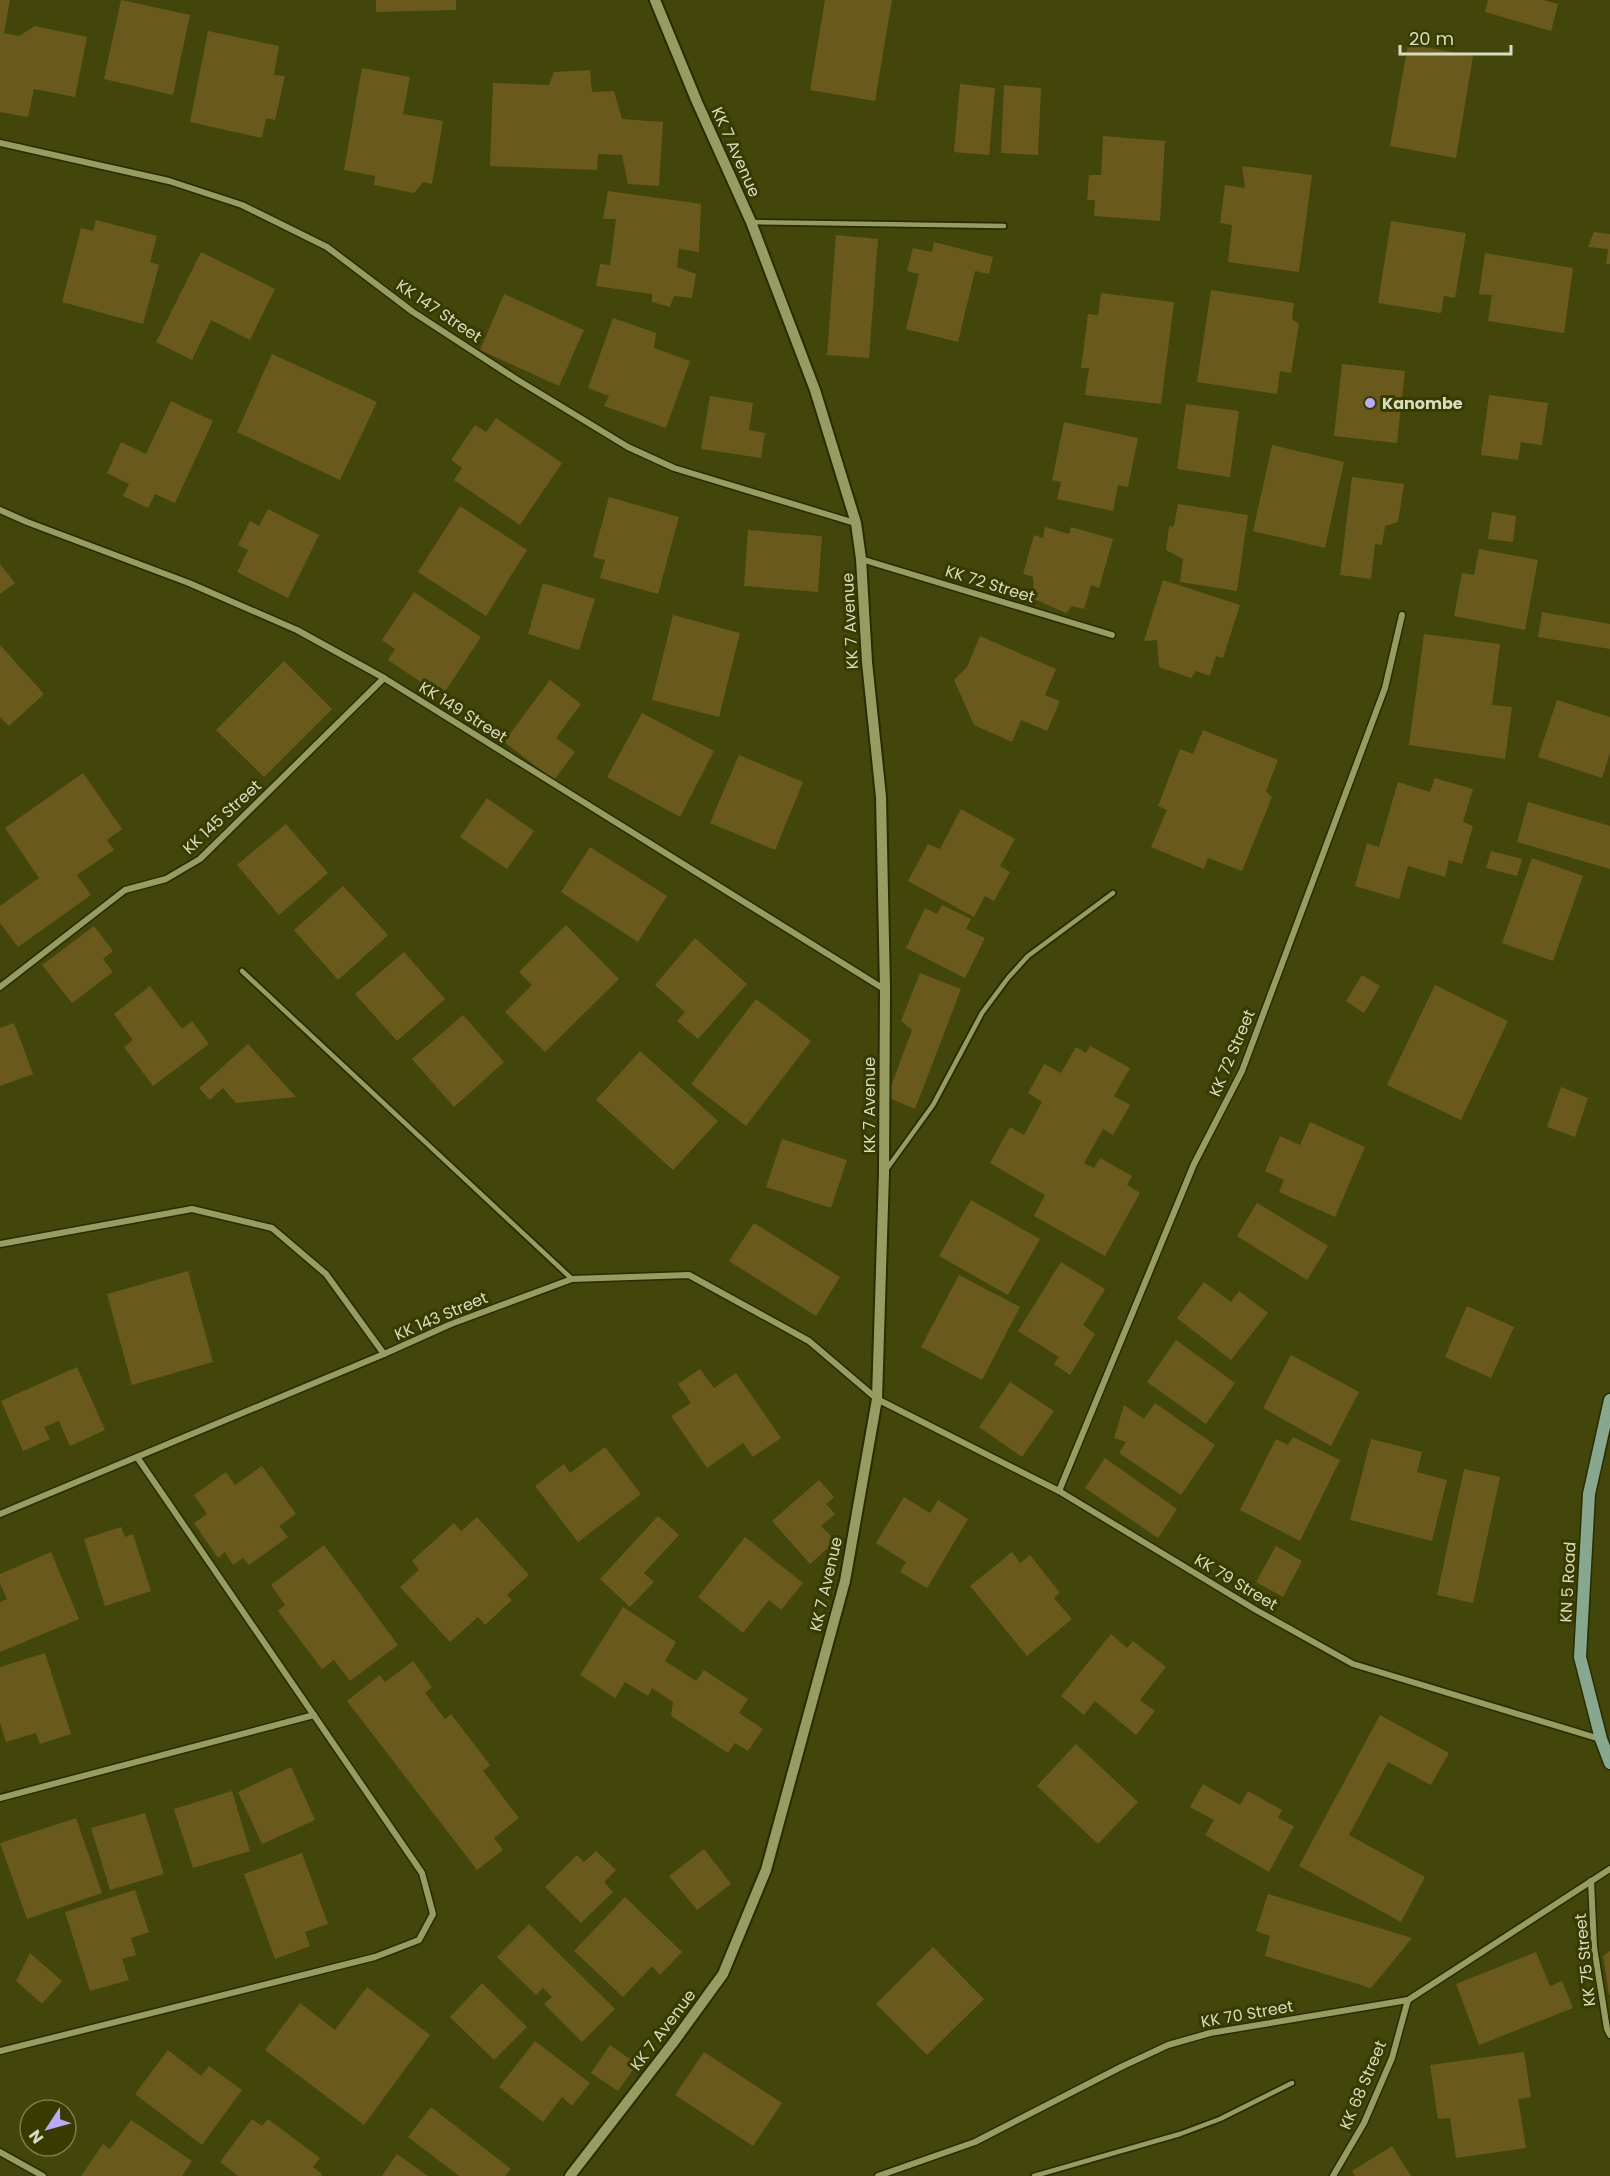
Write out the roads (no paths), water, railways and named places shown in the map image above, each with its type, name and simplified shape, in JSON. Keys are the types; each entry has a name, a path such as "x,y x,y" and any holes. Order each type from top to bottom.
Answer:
{"main road":[{"name":"KN 5 Road","path":"1610,1400 1589,1494 1580,1657 1601,1739 1610,1763"}],"street":[{"name":"KK 7 Avenue","path":"570,2176 673,2043 723,1974 766,1870 845,1581 877,1399 884,1173 885,989 881,797 856,523 815,390 751,222 697,102 656,0"},
{"name":"KK 147 Street","path":"0,142 169,181 242,205 327,247 414,312 628,447 674,468 856,523"},
{"name":"KK 149 Street","path":"0,510 189,583 297,630 384,678 885,989"},
{"name":"KK 72 Street","path":"861,559 1112,635"},
{"name":"KK 72 Street","path":"1059,1491 1194,1164 1242,1071 1384,688 1402,615"},
{"name":"KK 145 Street","path":"0,987 125,890 166,879 200,859 384,678"},
{"name":"KK 143 Street","path":"1,1241 192,1209 272,1228 326,1274 384,1354 451,1324 572,1279 689,1275 809,1341 877,1399"},
{"path":"0,1514 384,1354"},
{"name":"KK 79 Street","path":"877,1399 1059,1491 1256,1610 1353,1664 1601,1739"},
{"path":"0,2051 375,1957 419,1940 433,1914 422,1873 137,1457"},
{"path":"0,1798 314,1715"},
{"name":"KK 70 Street","path":"878,2176 975,2142 1168,2045 1210,2033 1408,2000 1610,1869"},
{"name":"KK 75 Street","path":"1591,1881 1594,1947 1607,2029 1610,2035"},
{"name":"KK 68 Street","path":"1333,2176 1364,2124 1392,2058 1408,2000"},
{"path":"0,2152 43,2176"}],"lane":[{"path":"751,222 1004,226"},
{"path":"884,1173 933,1105 982,1013 1008,978 1028,956 1113,893"},
{"path":"242,970 572,1279"},
{"path":"1034,2176 1180,2134 1220,2119 1292,2083"}],"place":[{"name":"Kanombe","path":"1370,403"}]}
